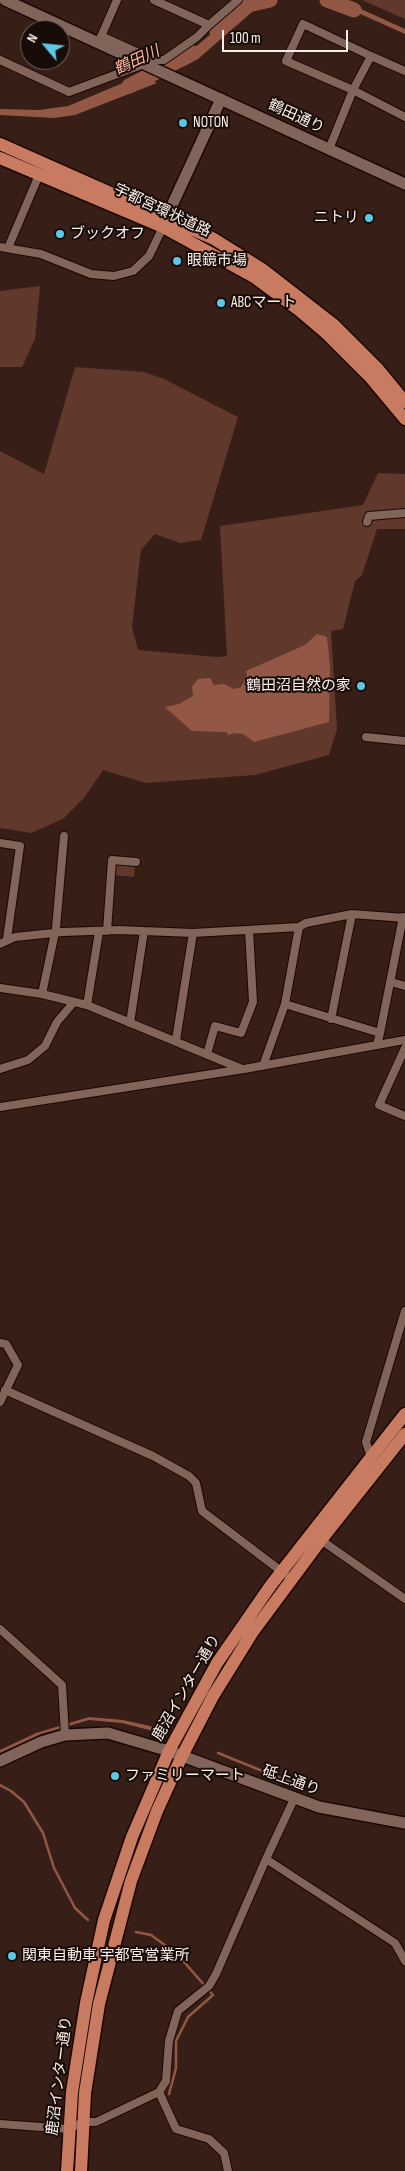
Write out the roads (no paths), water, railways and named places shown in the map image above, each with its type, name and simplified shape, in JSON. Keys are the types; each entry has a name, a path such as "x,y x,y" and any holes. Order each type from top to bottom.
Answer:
{"main road":[{"name":"宇都宮環状道路","path":"0,144 165,222 254,277 300,310 370,377 405,419"},
{"name":"宇都宮環状道路","path":"0,158 39,175 214,239 262,269 307,302 354,344 405,402"},
{"name":"鹿沼インター通り","path":"81,2171 85,2093 98,2004 118,1923 144,1841 182,1756 234,1662 286,1575 321,1540 375,1462 405,1414"},
{"name":"鹿沼インター通り","path":"67,2171 69,2129 86,2003 104,1920 132,1837 169,1751 218,1663 375,1462 405,1434"}],"street":[{"path":"100,39 117,0"},
{"path":"154,0 208,25"},
{"path":"10,1 154,60 164,60 191,42 238,0"},
{"path":"405,71 303,24 286,61 353,90 405,117"},
{"path":"100,39 150,66"},
{"path":"329,149 353,90 371,56"},
{"path":"0,60 69,92 150,66"},
{"name":"鶴田通り","path":"150,66 405,184"},
{"path":"39,175 4,248 41,254 91,274 114,276 133,270 149,256 221,99"},
{"path":"367,522 369,516 405,513"},
{"path":"366,737 405,741"},
{"path":"42,994 53,934 56,928 64,836"},
{"path":"0,843 20,846 8,939"},
{"path":"87,1005 103,931 112,860 136,862"},
{"path":"0,944 8,939 28,935 103,931 193,933 299,927 306,923 352,914 404,918 377,1045"},
{"path":"331,1019 352,914"},
{"path":"263,1066 285,1004 299,927"},
{"path":"207,1054 215,1026 241,1033 253,1002 249,930"},
{"path":"130,1023 144,931"},
{"path":"176,1040 193,933"},
{"path":"391,982 405,986"},
{"path":"0,988 42,994 87,1005 244,1069"},
{"path":"0,1069 28,1060 45,1046 56,1022 74,1002"},
{"path":"285,1004 380,1033"},
{"path":"0,1107 263,1066 405,1040"},
{"path":"405,1048 379,1105 405,1116"},
{"path":"375,1462 366,1442 405,1311"},
{"path":"0,1342 6,1344 18,1365 0,1402"},
{"path":"5,1390 153,1456 189,1476 196,1483 202,1511 286,1575"},
{"path":"321,1540 405,1599"},
{"path":"0,1629 62,1685 65,1735"},
{"name":"砥上通り","path":"0,1761 41,1742 65,1735 108,1732 169,1751 294,1799 342,1812 405,1823"},
{"path":"0,2124 69,2129 83,2122 96,2122 159,2092 166,2081 169,2041 178,2011 209,1986 216,1974 294,1799"},
{"path":"266,1859 395,1943 405,1961"},
{"path":"159,2092 176,2129 209,2139 224,2153 228,2171"}],"waterway":[{"name":"鶴田川","path":"217,32 234,12 244,6 270,0"},
{"name":"鶴田川","path":"327,0 354,10"},
{"name":"鶴田川","path":"129,86 193,53"},
{"path":"218,1753 302,1787"},
{"path":"0,1785 24,1802 43,1833 54,1868 75,1908 88,1920"},
{"path":"136,1932 151,1935 177,1954 213,1995 188,2017 176,2041 176,2068 169,2094"}],"place":[{"name":"NOTON","path":"183,123"},
{"name":"ニトリ","path":"369,218"},
{"name":"ブックオフ","path":"60,234"},
{"name":"眼鏡市場","path":"177,261"},
{"name":"ABCマート","path":"221,303"},
{"name":"鶴田沼自然の家","path":"361,686"},
{"name":"ファミリーマート","path":"115,1776"},
{"name":"関東自動車 宇都宮営業所","path":"12,1956"}]}
